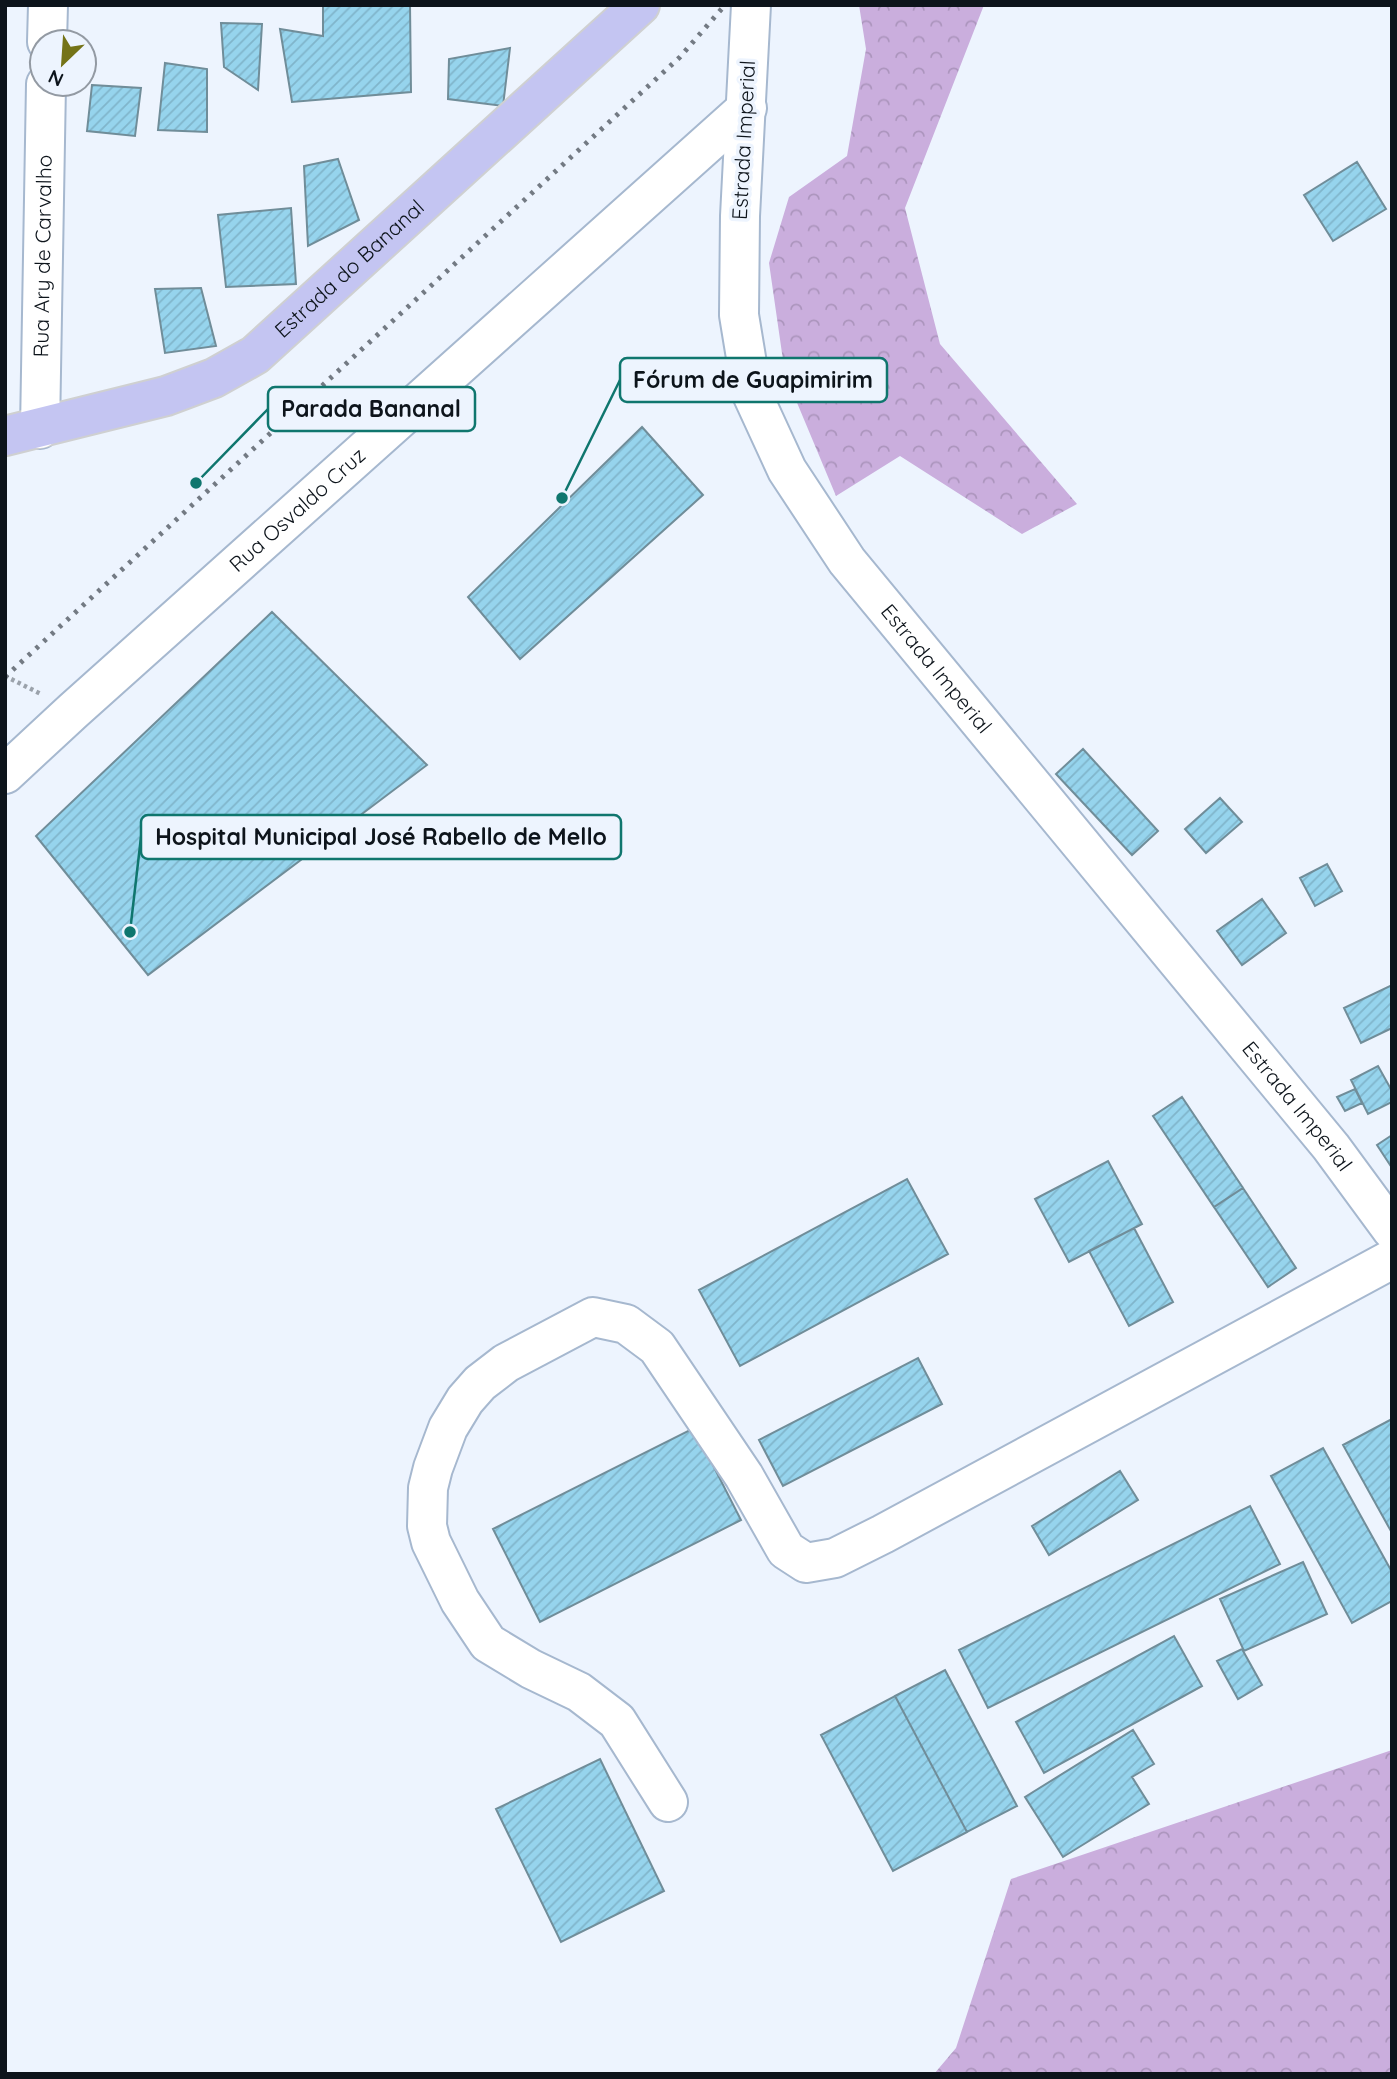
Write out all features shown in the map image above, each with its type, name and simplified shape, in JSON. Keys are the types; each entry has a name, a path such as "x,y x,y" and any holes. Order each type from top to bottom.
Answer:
{"main road":[{"name":"Estrada do Bananal","path":"23,432 166,396 214,378 255,355 640,5"}],"street":[{"path":"47,28 48,5"},
{"name":"Estrada Imperial","path":"751,5 740,216 739,315 752,394 787,470 847,561 1331,1147 1392,1230"},
{"name":"Rua Ary de Carvalho","path":"23,432 45,98"},
{"name":"Rua Osvaldo Cruz","path":"5,774 93,692 747,108"},
{"path":"668,1802 617,1721 579,1692 531,1670 488,1643 460,1601 431,1542 427,1526 428,1488 448,1428 465,1400 480,1383 506,1363 593,1317 626,1324 657,1347 744,1476 786,1549 806,1563 835,1558 883,1534 1392,1259"}],"green space":[{"path":"859,5 984,5 905,208 940,344 1077,504 1022,534 900,456 836,496 785,374 769,263 789,197 847,156 866,49"},
{"path":"1392,1750 1392,2074 934,2074 956,2048 1011,1879"}],"building":[{"path":"323,5 410,5 411,92 292,102 280,29 323,36"},
{"path":"221,23 262,24 258,90 224,67"},
{"path":"510,48 503,106 448,99 449,59"},
{"path":"165,63 207,69 207,132 158,130"},
{"path":"98,85 141,88 135,136 87,131 91,98 98,98"},
{"path":"338,159 359,220 308,246 304,166"},
{"path":"1357,162 1386,209 1333,241 1304,195"},
{"path":"291,208 296,284 226,287 218,215"},
{"path":"201,288 216,346 165,353 155,289"},
{"path":"642,427 703,495 520,659 468,597"},
{"path":"272,612 427,765 148,975 36,836"},
{"path":"1083,749 1158,831 1132,855 1056,774"},
{"path":"1220,798 1242,822 1206,853 1185,829"},
{"path":"1327,864 1342,891 1315,906 1300,878"},
{"path":"1262,899 1286,933 1242,965 1217,931"},
{"path":"1392,985 1392,1028 1361,1043 1344,1008"},
{"path":"1378,1066 1392,1091 1392,1102 1368,1114 1351,1080"},
{"path":"1355,1089 1362,1103 1345,1111 1337,1097"},
{"path":"1182,1097 1243,1188 1214,1207 1153,1116"},
{"path":"1392,1135 1392,1168 1377,1145"},
{"path":"1108,1161 1142,1224 1069,1262 1035,1199"},
{"path":"907,1179 948,1254 740,1366 699,1290"},
{"path":"1243,1188 1296,1268 1268,1287 1214,1207"},
{"path":"1134,1228 1173,1302 1129,1326 1089,1251"},
{"path":"918,1358 942,1404 783,1486 759,1440"},
{"path":"1392,1419 1392,1533 1343,1445"},
{"path":"694,1428 741,1520 540,1622 493,1529"},
{"path":"1323,1448 1392,1572 1392,1601 1352,1623 1271,1476"},
{"path":"1120,1471 1138,1500 1049,1555 1032,1526"},
{"path":"1250,1506 1280,1564 988,1708 959,1650"},
{"path":"1303,1562 1327,1614 1244,1651 1220,1599"},
{"path":"1174,1636 1202,1686 1044,1773 1016,1722"},
{"path":"1242,1649 1262,1685 1238,1699 1217,1661"},
{"path":"945,1670 1017,1806 967,1832 895,1696"},
{"path":"895,1696 967,1832 893,1871 821,1735"},
{"path":"1133,1730 1154,1764 1132,1777 1149,1804 1063,1857 1025,1797"},
{"path":"600,1759 664,1891 561,1942 496,1809"}],"railway":[{"path":"5,677 680,57 725,5"}],"place":[{"name":"Parada Bananal","path":"196,483"},
{"name":"Fórum de Guapimirim","path":"562,498"},
{"name":"Hospital Municipal José Rabello de Mello","path":"130,932"}]}
